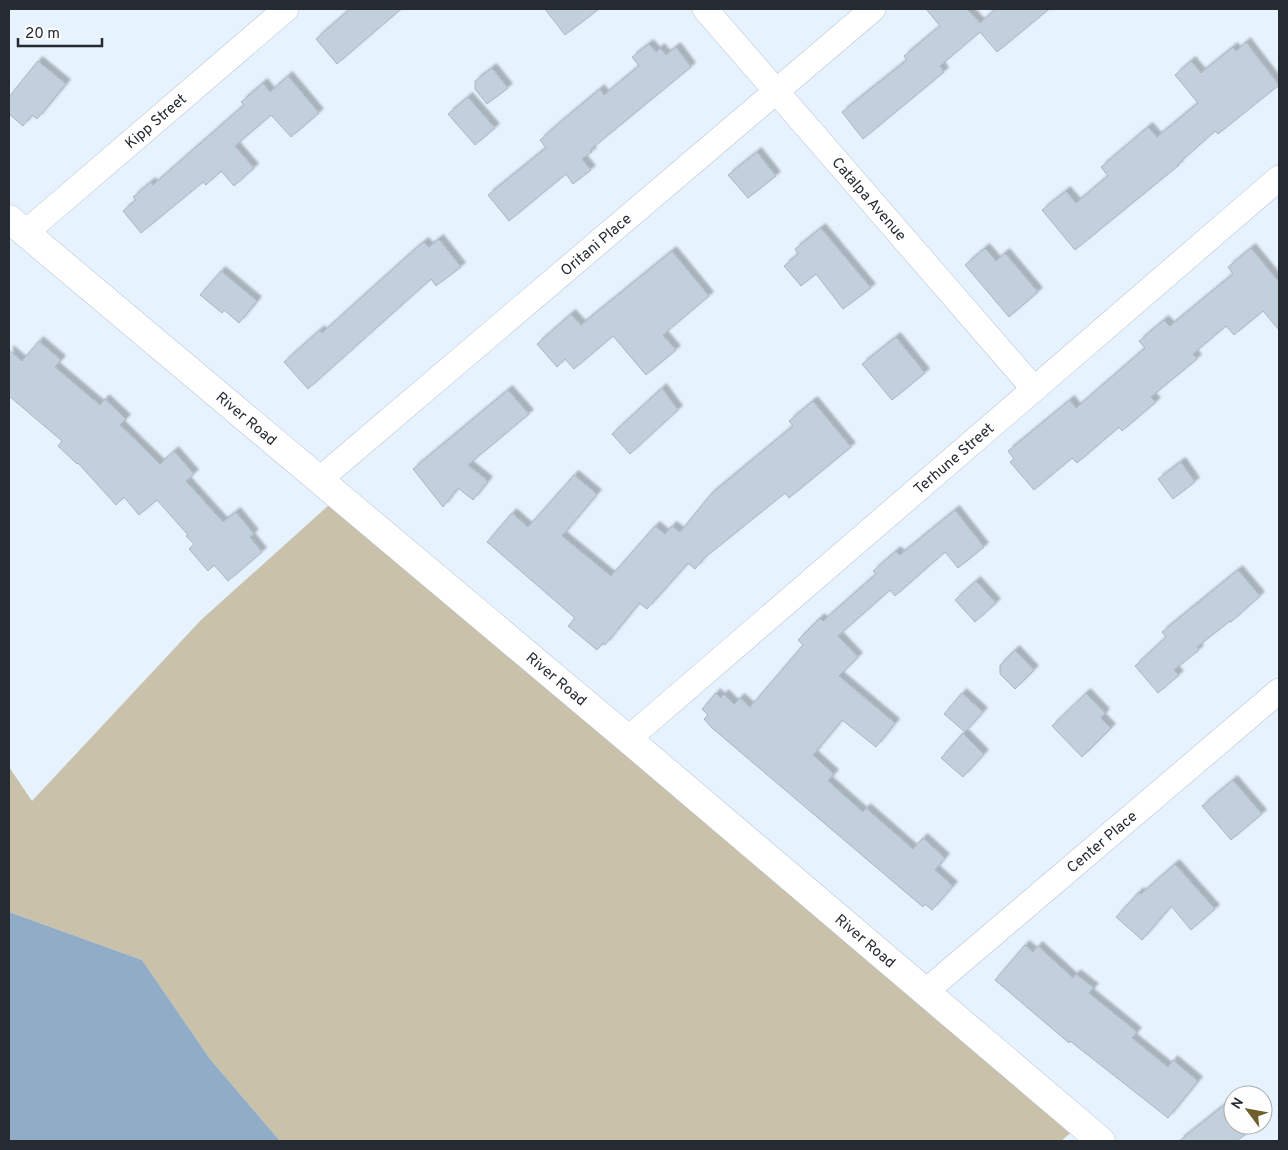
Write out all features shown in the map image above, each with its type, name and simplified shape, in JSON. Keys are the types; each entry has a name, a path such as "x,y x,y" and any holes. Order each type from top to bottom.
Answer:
{"main road":[{"name":"River Road","path":"17,226 320,479 1101,1141"}],"street":[{"name":"Kipp Street","path":"17,226 286,9"},
{"name":"Catalpa Avenue","path":"705,9 1034,389"},
{"name":"Oritani Place","path":"320,479 873,9"},
{"name":"Terhune Street","path":"628,739 1279,178"},
{"name":"Center Place","path":"925,992 1279,691"}],"shaded area":[{"path":"339,496 1081,1124 1061,1141 280,1141 210,1059 142,960 9,912 9,767 32,801 201,620"}],"water":[{"path":"9,912 142,960 210,1059 280,1141 9,1141"}],"building":[{"path":"350,9 401,9 337,64 316,39"},
{"path":"545,9 599,9 565,35"},
{"path":"926,9 967,9 980,23 996,9 1049,9 997,52 980,32 940,66 944,72 863,139 842,112 907,60 904,56 940,26"},
{"path":"1246,42 1279,85 1218,134 1215,131 1179,165 1075,250 1042,210 1066,191 1076,203 1108,176 1101,167 1148,127 1157,137 1198,103 1175,75 1191,61 1201,73 1233,47 1236,51"},
{"path":"649,44 656,52 660,48 666,55 676,47 691,67 590,150 592,152 582,159 591,170 573,184 566,174 509,221 488,195 546,148 540,140 558,124 600,89 604,95 639,66 632,57"},
{"path":"38,61 66,84 37,119 32,115 23,126 9,114 9,97"},
{"path":"492,68 508,88 487,104 475,89 475,81"},
{"path":"288,76 319,113 291,137 271,115 235,146 254,168 234,186 221,171 206,185 203,182 141,233 123,211 136,200 133,197 151,182 153,185 244,105 241,102 263,83 270,92"},
{"path":"468,97 495,128 475,145 448,114"},
{"path":"757,152 776,176 748,198 728,175"},
{"path":"821,228 871,288 843,309 816,274 801,286 784,266 798,254 795,249"},
{"path":"439,239 461,267 436,286 431,279 308,389 284,362 320,330 322,333 424,242 429,247"},
{"path":"985,248 996,261 1005,253 1038,292 1009,317 965,265"},
{"path":"1251,248 1279,282 1279,330 1263,311 1234,335 1226,326 1193,354 1197,359 1151,397 1156,402 1122,431 1119,427 1077,463 1072,458 1034,490 1010,462 1014,459 1008,451 1070,400 1076,408 1145,348 1139,341 1164,320 1170,326 1233,274 1228,267"},
{"path":"672,251 709,296 663,335 676,350 646,375 613,336 574,369 565,359 557,367 537,344 571,314 581,325"},
{"path":"221,271 257,301 239,323 224,310 222,313 200,295"},
{"path":"896,337 925,373 892,400 862,364"},
{"path":"39,341 61,360 55,367 100,405 105,399 126,419 120,425 160,464 174,451 194,474 186,481 223,522 236,512 254,534 250,537 262,552 228,581 214,565 208,571 189,549 194,544 186,536 188,535 157,500 139,515 124,497 116,505 78,463 58,446 62,441 9,396 9,350 22,361"},
{"path":"662,388 678,410 630,454 612,434"},
{"path":"508,390 529,414 468,465 488,481 473,500 458,488 443,507 413,469"},
{"path":"813,401 851,447 789,498 785,493 703,559 695,569 688,563 647,609 639,603 605,645 603,643 597,650 568,626 575,618 487,542 512,513 528,527 574,475 597,494 562,536 611,576 655,526 665,534 672,526 680,532 711,494 793,426 789,421"},
{"path":"1181,462 1195,482 1173,499 1158,479"},
{"path":"955,510 984,547 958,568 945,552 895,596 890,590 838,636 858,657 839,676 895,723 876,747 842,720 813,755 834,774 828,781 863,812 866,808 913,849 923,838 945,858 935,870 953,886 932,910 925,904 923,907 712,728 704,719 708,715 702,709 716,693 721,698 724,694 734,704 740,698 750,707 803,645 798,640 820,618 823,621 876,574 873,571 896,551 900,555"},
{"path":"1238,570 1260,596 1231,622 1197,647 1199,650 1174,670 1179,675 1158,693 1135,666 1166,637 1162,632"},
{"path":"976,581 996,603 975,622 955,600"},
{"path":"1015,650 1034,670 1015,689 1000,674 1000,665"},
{"path":"962,693 983,712 965,732 944,714"},
{"path":"1086,693 1105,713 1101,718 1111,728 1082,757 1052,726"},
{"path":"963,733 984,754 963,777 941,758"},
{"path":"1233,780 1262,814 1231,840 1202,806"},
{"path":"1175,864 1215,909 1191,930 1171,906 1142,940 1116,917 1139,892 1141,894"},
{"path":"1025,945 1033,952 1038,946 1073,978 1076,974 1094,988 1089,993 1137,1032 1132,1038 1168,1067 1173,1060 1198,1081 1168,1118 1070,1041 1069,1043 995,980"},
{"path":"1223,1106 1223,1135 1244,1135 1237,1141 1179,1141"}]}
